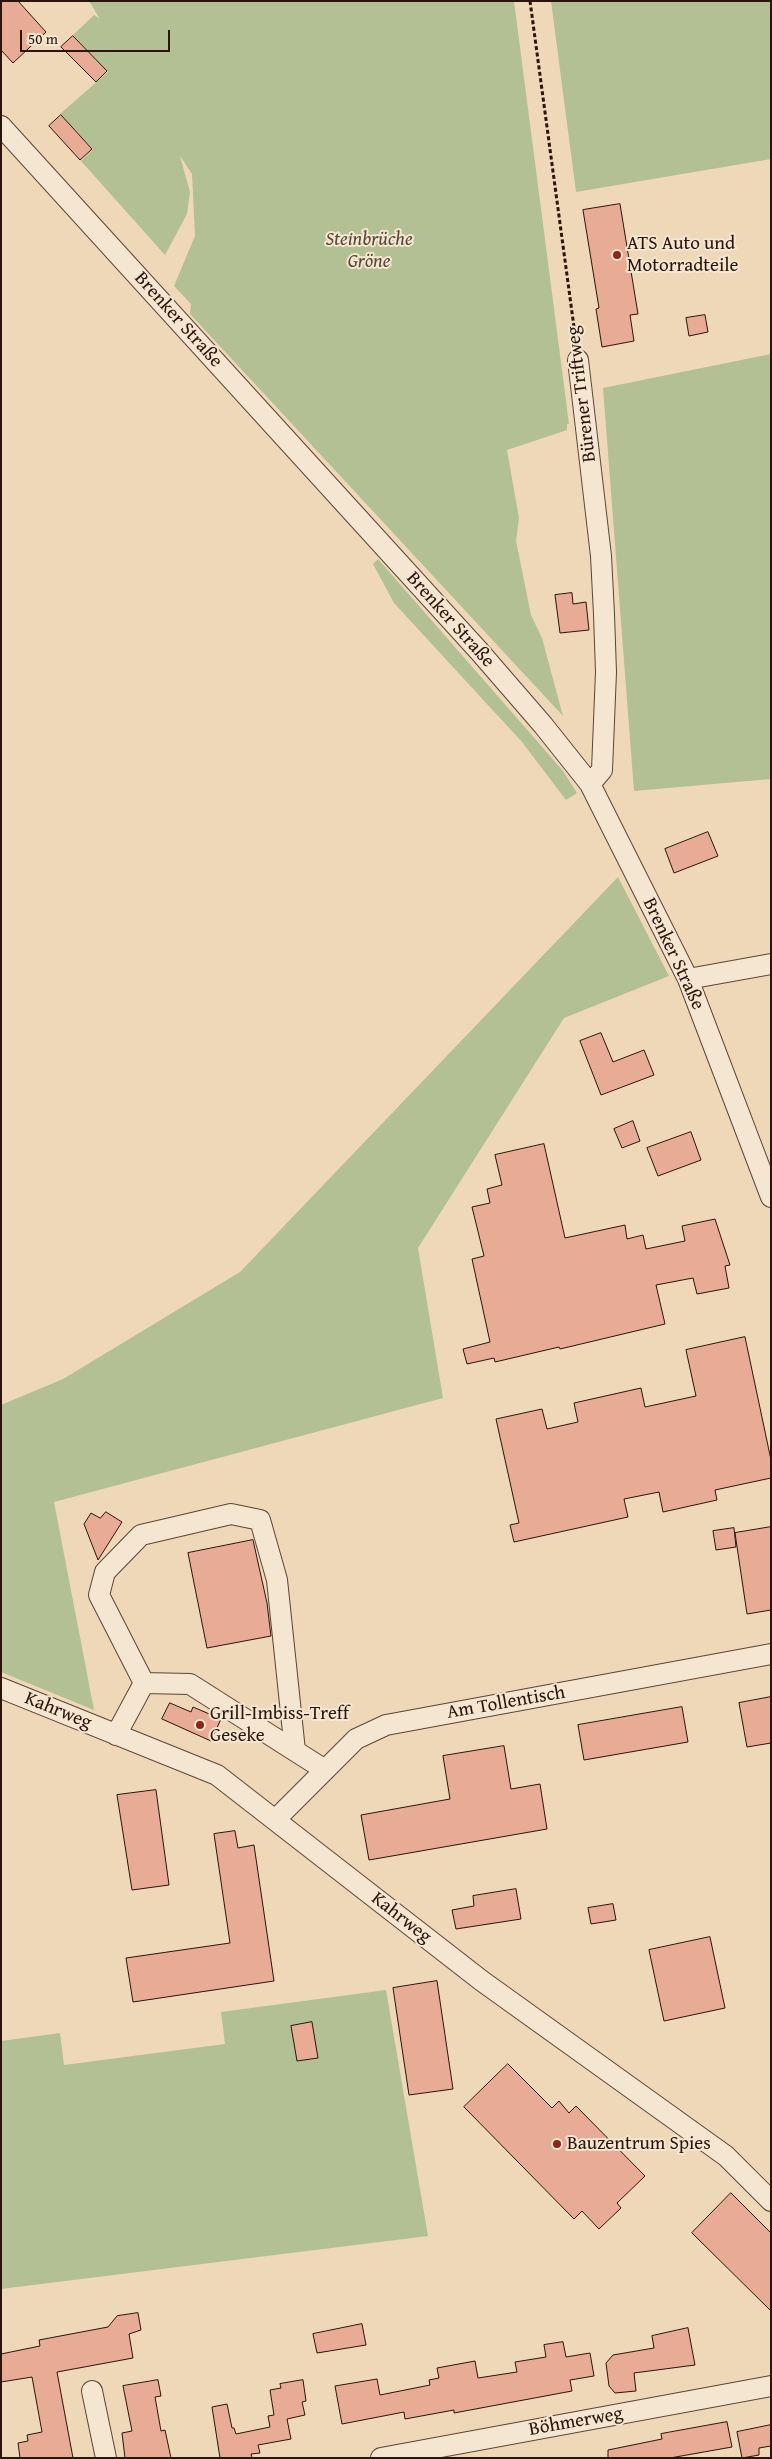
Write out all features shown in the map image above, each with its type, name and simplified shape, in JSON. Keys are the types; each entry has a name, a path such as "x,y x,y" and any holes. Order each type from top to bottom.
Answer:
{"street":[{"name":"Brenker Straße","path":"1,126 472,644 543,725 590,784 688,979 771,1197"},
{"name":"Bürener Triftweg","path":"578,360 601,556 606,672 602,770 590,784"},
{"path":"688,979 771,964"},
{"path":"144,1683 99,1595 105,1572 141,1535 231,1514 260,1520 277,1580 295,1751"},
{"name":"Am Tollentisch","path":"275,1820 356,1740 386,1725 771,1654"},
{"path":"144,1683 190,1684 325,1770"},
{"path":"116,1735 144,1683"},
{"name":"Kahrweg","path":"1,1688 217,1775 482,1981 726,2156 771,2201"},
{"name":"Böhmerweg","path":"381,2458 771,2386"},
{"path":"92,2391 106,2458"}],"path":[{"name":"Bürener Triftweg","path":"530,1 578,360"}],"green space":[{"name":"Steinbrüche Gröne","path":"89,1 514,1 569,424 567,424 567,430 507,450 519,518 516,541 531,615 542,638 563,716 190,314 191,304 174,286 195,236 192,174 180,156 190,192 187,214 165,255 81,161 93,149 60,114 108,72 73,35 94,15 100,19"},
{"path":"551,1 771,1 771,159 576,192"},
{"path":"771,354 771,779 634,791 603,388"},
{"path":"378,559 563,771 577,793 566,800 522,742 394,603 373,564"},
{"path":"618,877 669,976 564,1018 418,1248 443,1398 54,1502 94,1710 1,1672 1,1405 63,1379 240,1272"},
{"path":"386,1990 428,2236 1,2289 1,2041 60,2033 64,2065 225,2044 221,2012"}],"building":[{"path":"1,1 18,1 46,32 13,63 1,50"},
{"path":"73,36 107,71 96,82 61,47"},
{"path":"61,115 92,149 80,160 49,126"},
{"path":"620,204 638,314 630,315 634,341 602,347 596,309 599,308 583,210"},
{"path":"705,315 708,332 689,336 686,318"},
{"path":"572,593 573,604 586,602 589,630 560,633 555,595"},
{"path":"708,832 718,856 674,873 665,849"},
{"path":"601,1033 613,1062 644,1050 654,1075 601,1095 580,1041"},
{"path":"633,1121 640,1141 622,1148 614,1129"},
{"path":"691,1132 701,1160 658,1176 647,1148"},
{"path":"544,1144 565,1238 625,1225 627,1239 643,1235 646,1249 685,1241 682,1226 715,1219 730,1265 725,1266 729,1288 697,1294 693,1278 656,1285 665,1324 560,1349 559,1347 495,1362 494,1358 467,1364 463,1349 490,1342 472,1259 484,1256 472,1207 490,1203 487,1189 502,1185 495,1155"},
{"path":"745,1337 771,1460 771,1478 715,1490 717,1500 663,1512 659,1492 624,1499 628,1517 514,1542 510,1525 519,1523 496,1419 542,1409 547,1429 578,1422 574,1403 641,1388 645,1407 696,1396 686,1350"},
{"path":"106,1512 122,1522 98,1560 84,1524 91,1513 100,1518"},
{"path":"771,1527 771,1610 747,1614 735,1533"},
{"path":"734,1528 736,1547 716,1550 713,1531"},
{"path":"253,1540 267,1603 271,1636 207,1648 188,1553"},
{"path":"771,1697 771,1743 747,1747 739,1703"},
{"path":"170,1703 191,1712 193,1707 221,1719 211,1741 162,1719"},
{"path":"682,1707 688,1742 584,1760 578,1725"},
{"path":"504,1746 511,1789 540,1784 547,1829 369,1860 361,1815 450,1799 443,1756"},
{"path":"156,1790 169,1885 132,1890 117,1795"},
{"path":"235,1831 238,1848 254,1845 274,1981 133,2002 126,1958 230,1943 214,1834"},
{"path":"516,1889 521,1919 456,1929 452,1910 474,1906 473,1896"},
{"path":"613,1904 616,1920 591,1924 588,1908"},
{"path":"710,1937 725,2008 664,2021 649,1950"},
{"path":"437,1981 453,2089 409,2095 393,1988"},
{"path":"312,2022 318,2058 297,2061 291,2026"},
{"name":"Bauzentrum Spies","path":"508,2064 552,2108 559,2101 569,2113 576,2106 645,2176 617,2203 621,2208 599,2229 582,2211 574,2219 464,2107"},
{"path":"731,2193 771,2233 771,2311 692,2233"},
{"path":"138,2313 141,2330 129,2334 133,2358 57,2372 73,2458 20,2458 18,2443 28,2441 27,2435 42,2432 32,2377 1,2382 1,2354 40,2346 39,2340 108,2327 117,2316"},
{"path":"362,2324 366,2345 317,2353 313,2334"},
{"path":"688,2328 695,2365 634,2373 636,2391 615,2393 609,2386 606,2363 613,2355 654,2348 652,2336"},
{"path":"563,2342 566,2357 590,2353 594,2376 570,2380 572,2391 454,2413 454,2410 405,2419 404,2412 342,2424 335,2386 377,2379 380,2395 430,2385 429,2380 439,2378 437,2368 475,2361 478,2378 517,2372 515,2362 546,2357 544,2345"},
{"path":"158,2380 161,2396 155,2397 161,2431 165,2430 171,2458 125,2458 122,2433 132,2431 123,2386"},
{"path":"303,2380 306,2401 302,2402 305,2415 287,2419 291,2439 258,2445 260,2453 251,2454 252,2458 220,2458 212,2407 227,2404 232,2428 234,2428 236,2434 270,2427 268,2416 274,2415 270,2390 281,2388 280,2384"},
{"path":"727,2422 732,2447 670,2458 608,2458 608,2450 662,2439 661,2434"},
{"path":"771,2425 771,2446 759,2448 759,2455 742,2458 737,2432"}],"place":[{"name":"ATS Auto und Motorradteile","path":"617,255"},
{"name":"Grill-Imbiss-Treff Geseke","path":"200,1725"},
{"name":"Bauzentrum Spies","path":"557,2144"}]}
